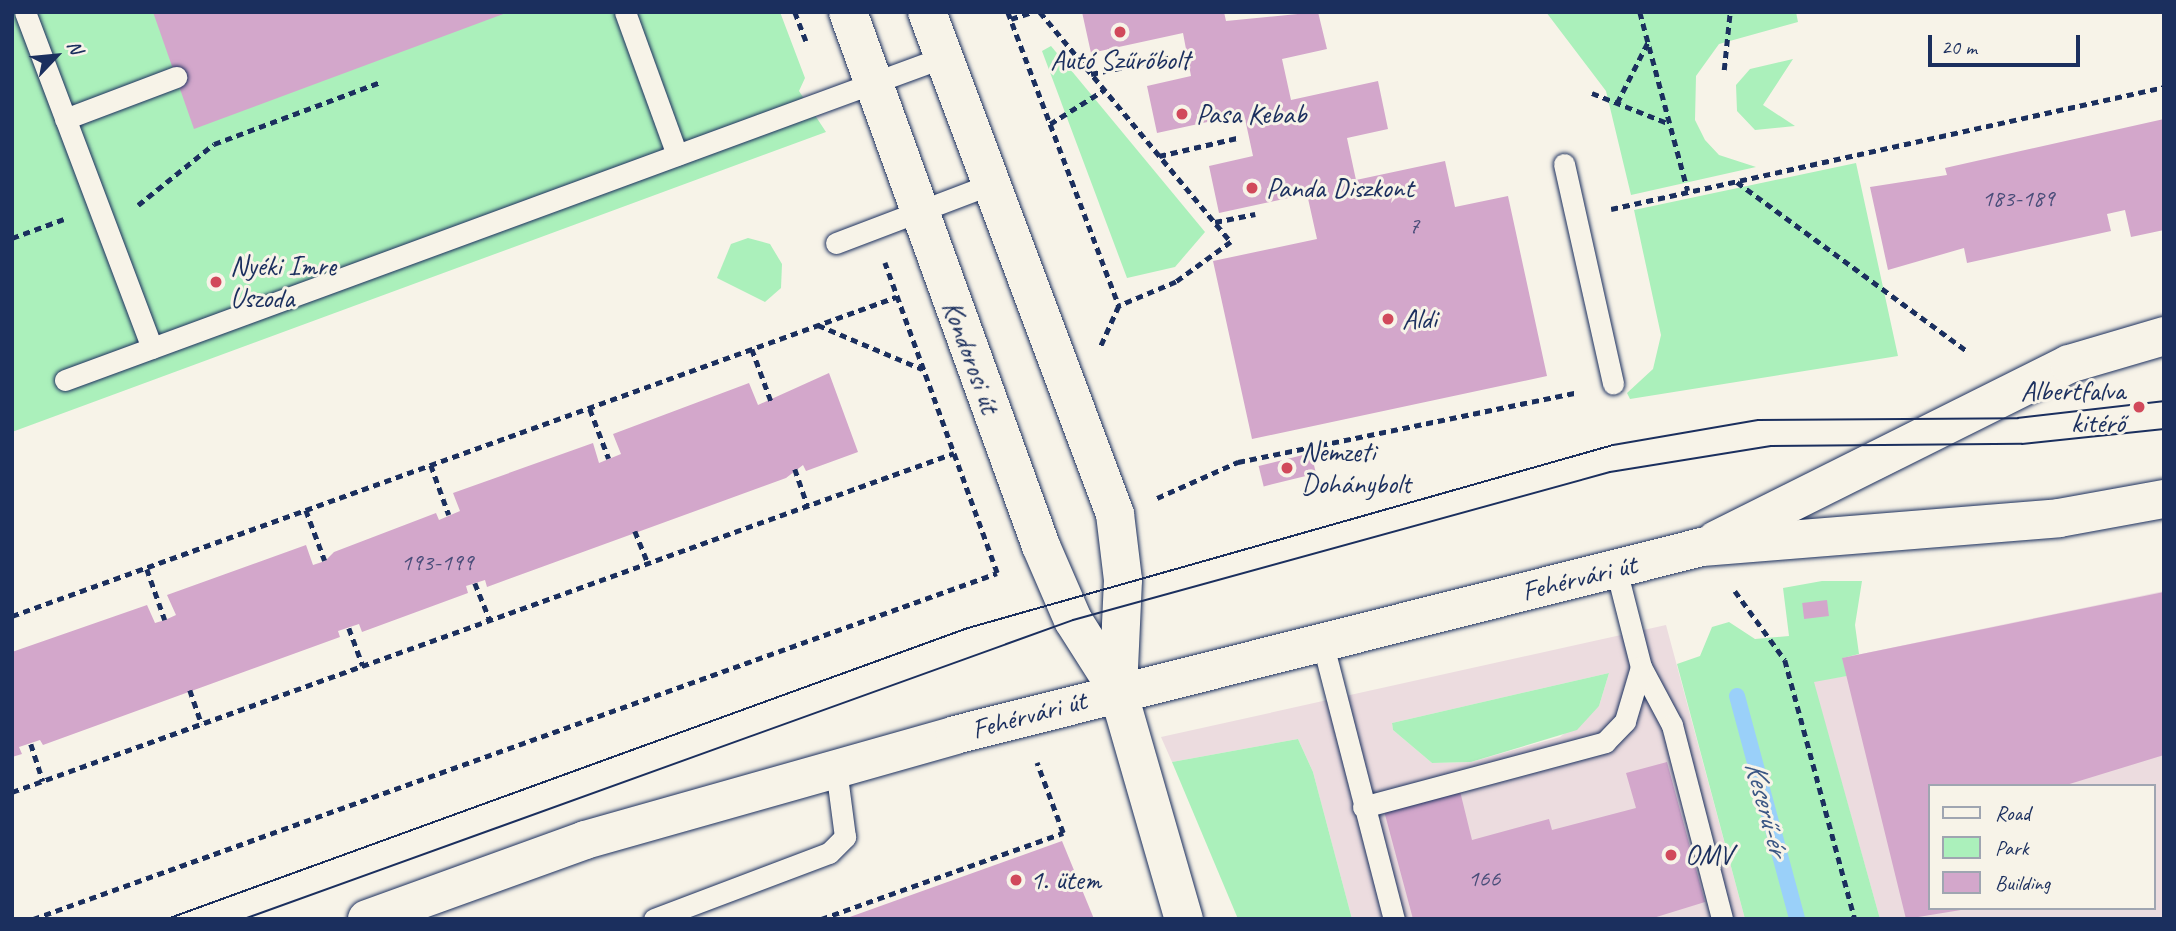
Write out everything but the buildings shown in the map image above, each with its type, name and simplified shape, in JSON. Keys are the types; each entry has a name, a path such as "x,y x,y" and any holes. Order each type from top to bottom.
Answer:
{"street":[{"name":"Kondorosi út","path":"848,12 918,212 1041,546 1073,620 1118,691 1184,919"},
{"name":"Kondorosi út","path":"927,12 1115,514 1123,580 1118,691"},
{"name":"Fehérvári út","path":"1702,547 2069,365 2164,336"},
{"name":"Fehérvári út","path":"367,919 585,840 836,769 1118,691 1702,547 2059,519 2164,499"}],"lane":[{"path":"24,12 152,348"},
{"path":"625,12 677,155"},
{"path":"65,380 944,57"},
{"path":"65,118 176,77"},
{"path":"1564,164 1613,384"},
{"path":"836,243 991,184"},
{"path":"1616,569 1641,667 1672,725 1721,919"},
{"path":"1322,641 1394,919"},
{"path":"1363,807 1605,742 1625,721 1641,667"},
{"path":"654,919 829,853 845,837 836,769"}],"path":[{"path":"1009,12 1119,306 1177,282 1231,243 1040,12"},
{"path":"1011,19 1032,12"},
{"path":"1600,12 1611,12"},
{"path":"1640,12 1688,191"},
{"path":"1724,70 1730,12"},
{"path":"1617,103 1648,42"},
{"path":"1091,74 1172,57"},
{"path":"107,229 214,144 381,82"},
{"path":"1576,217 2164,87"},
{"path":"1050,124 1104,90"},
{"path":"1592,93 1671,125"},
{"path":"1159,156 1237,138"},
{"path":"1735,181 1967,351"},
{"path":"12,238 98,206"},
{"path":"1214,222 1255,214"},
{"path":"33,919 998,573 873,228"},
{"path":"12,617 896,297"},
{"path":"817,325 923,370"},
{"path":"752,349 771,401"},
{"path":"1150,501 1238,462 1613,384"},
{"path":"590,409 609,459"},
{"path":"12,792 954,453"},
{"path":"432,465 450,515"},
{"path":"795,469 808,506"},
{"path":"306,510 326,561"},
{"path":"635,531 648,564"},
{"path":"146,569 165,620"},
{"path":"475,583 489,620"},
{"path":"1732,588 1784,660 1855,919"},
{"path":"349,628 363,666"},
{"path":"190,690 202,724"},
{"path":"31,744 43,781"},
{"path":"821,919 1063,833 1037,763"}],"shaded area":[{"path":"2164,591 2164,919 1880,919 1813,681 1846,676 1842,658"},
{"path":"1666,625 1745,919 1352,919 1313,772 1298,739 1172,762 1161,737","holes":["1609,673 1599,706 1560,737 1471,762 1432,763 1393,730 1392,723"]}],"green space":[{"name":"Nyéki Imre Uszoda","path":"12,12 780,12 805,78 799,91 826,132 12,432"},
{"path":"1546,12 1796,12 1798,22 1719,44 1696,76 1695,120 1705,140 1719,155 1756,167 1631,195 1606,91"},
{"path":"1051,46 1205,232 1175,267 1127,278 1042,51"},
{"path":"1793,59 1763,105 1795,126 1755,130 1737,111 1736,85 1750,69"},
{"path":"1856,163 1898,356 1630,399 1627,393 1653,369 1661,335 1634,210"},
{"path":"748,238 770,244 782,264 781,288 765,302 717,278 731,244"},
{"path":"1822,581 1862,581 1855,625 1859,654 1843,658 1847,676 1814,682 1880,919 1745,919 1677,664 1700,656 1712,627 1729,622 1755,639 1789,636 1783,588"},
{"path":"1609,673 1599,706 1577,730 1471,762 1432,763 1393,730 1392,723"},
{"path":"1298,739 1313,772 1352,919 1238,919 1172,762"}],"waterway":[{"name":"Keserű-ér","path":"1737,696 1797,919"}],"tram line":[{"path":"167,919 968,628 1613,445 1758,420 2018,418 2164,401"},
{"path":"244,919 1073,620 1610,472 1771,446 2022,444 2164,429"}],"place":[{"name":"Autó Szűrőbolt","path":"1120,32"},
{"name":"Pasa Kebab","path":"1182,114"},
{"name":"Panda Diszkont","path":"1252,188"},
{"name":"Nyéki Imre Uszoda","path":"216,282"},
{"name":"Aldi","path":"1388,319"},
{"name":"Albertfalva kitérő","path":"2139,407"},
{"name":"Nemzeti Dohánybolt","path":"1287,468"},
{"name":"OMV","path":"1671,855"},
{"name":"1. ütem","path":"1016,880"}]}
